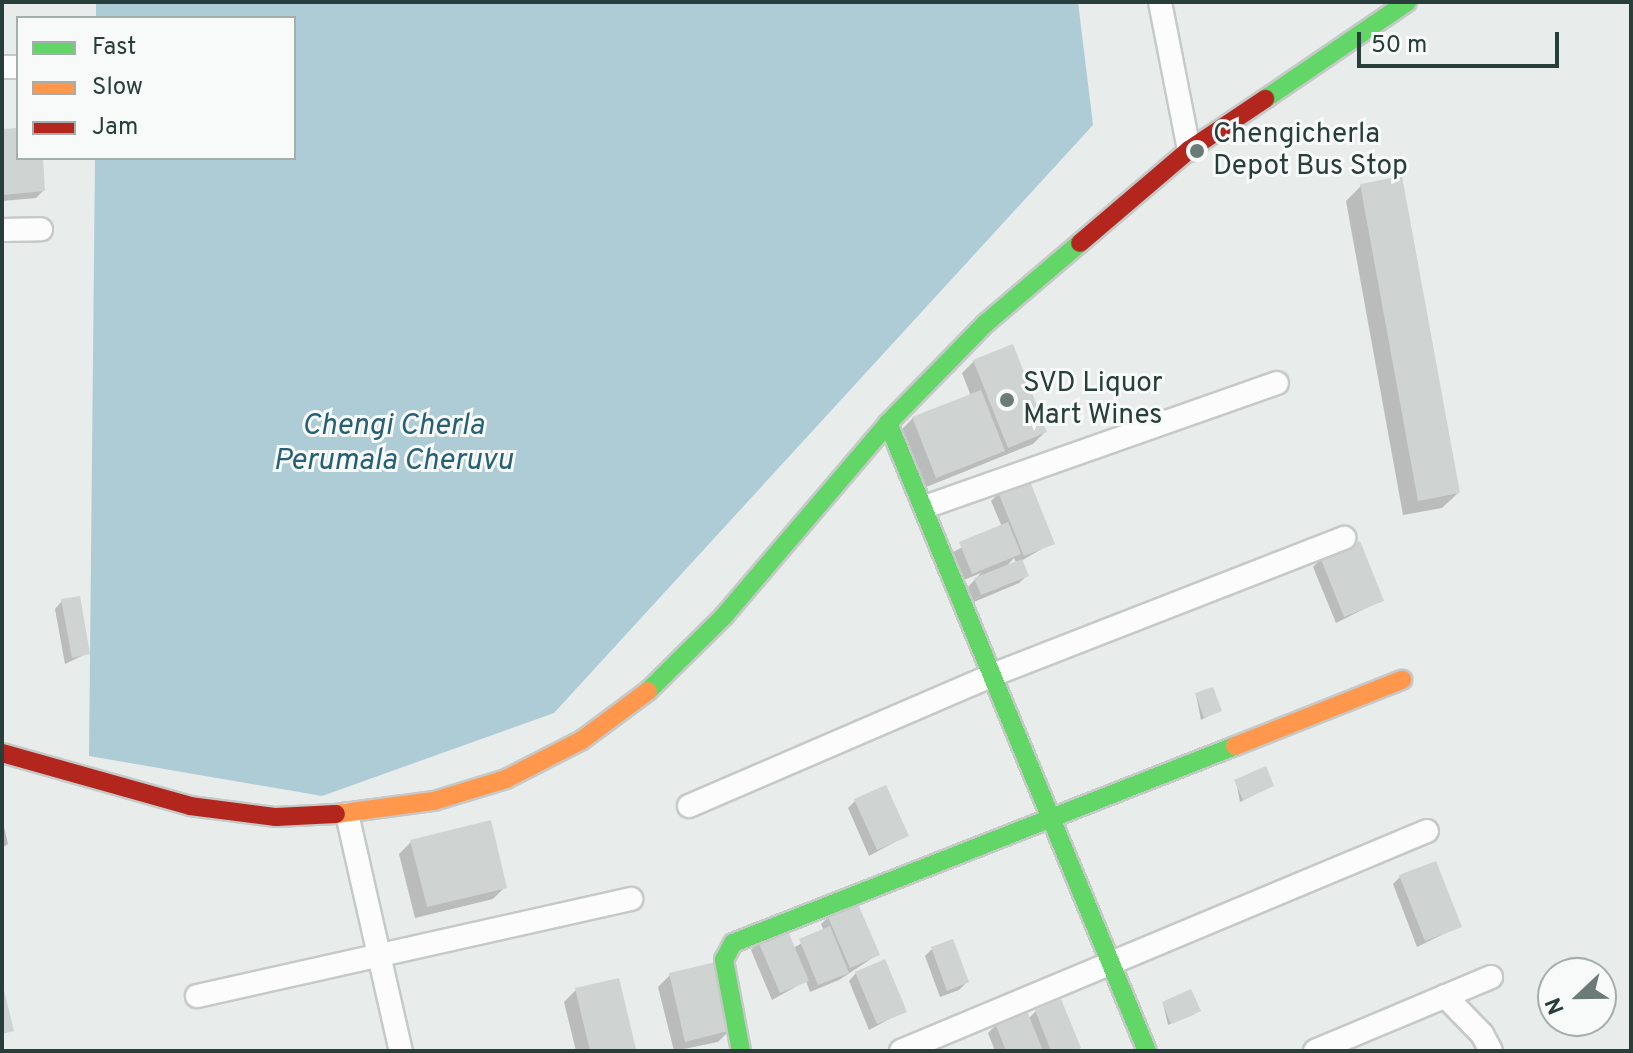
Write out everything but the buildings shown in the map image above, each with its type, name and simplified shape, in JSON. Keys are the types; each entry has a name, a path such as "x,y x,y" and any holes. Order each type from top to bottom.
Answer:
{"street":[{"path":"1160,2 1189,150"},
{"path":"2,753 190,806 276,817 347,814 434,801 506,779 588,736 660,682 724,616 888,423 986,323 1189,150 1407,2"},
{"path":"2,230 41,229"},
{"path":"925,507 1277,383"},
{"path":"888,423 995,674 1109,967 1147,1051"},
{"path":"689,806 995,674 1344,538"},
{"path":"741,1051 724,960 733,943 1402,680"},
{"path":"347,814 401,1051"},
{"path":"901,1051 1109,967 1427,831"},
{"path":"197,996 631,899"},
{"path":"1315,1051 1491,977"},
{"path":"1445,996 1482,1034 1491,1051"}],"water":[{"name":"Chengi Cherla Perumala Cheruvu","path":"96,2 1078,2 1093,125 554,713 322,796 89,756 95,160 296,160 296,16 96,16"}],"traffic: fast":[{"path":"1265,99 1407,2"},
{"path":"648,691 724,616 888,423 986,323 1080,243"},
{"path":"888,423 1147,1051"},
{"path":"741,1051 724,960 733,943 1235,746"}],"traffic: slow":[{"path":"1235,746 1402,680"},
{"path":"336,814 434,801 506,779 582,740 648,691"}],"traffic: jam":[{"path":"1080,243 1189,150 1265,99"},
{"path":"2,753 190,806 276,817 336,814"}],"place":[{"name":"Chengicherla Depot Bus Stop","path":"1197,151"},
{"name":"SVD Liquor Mart Wines","path":"1007,400"}]}
